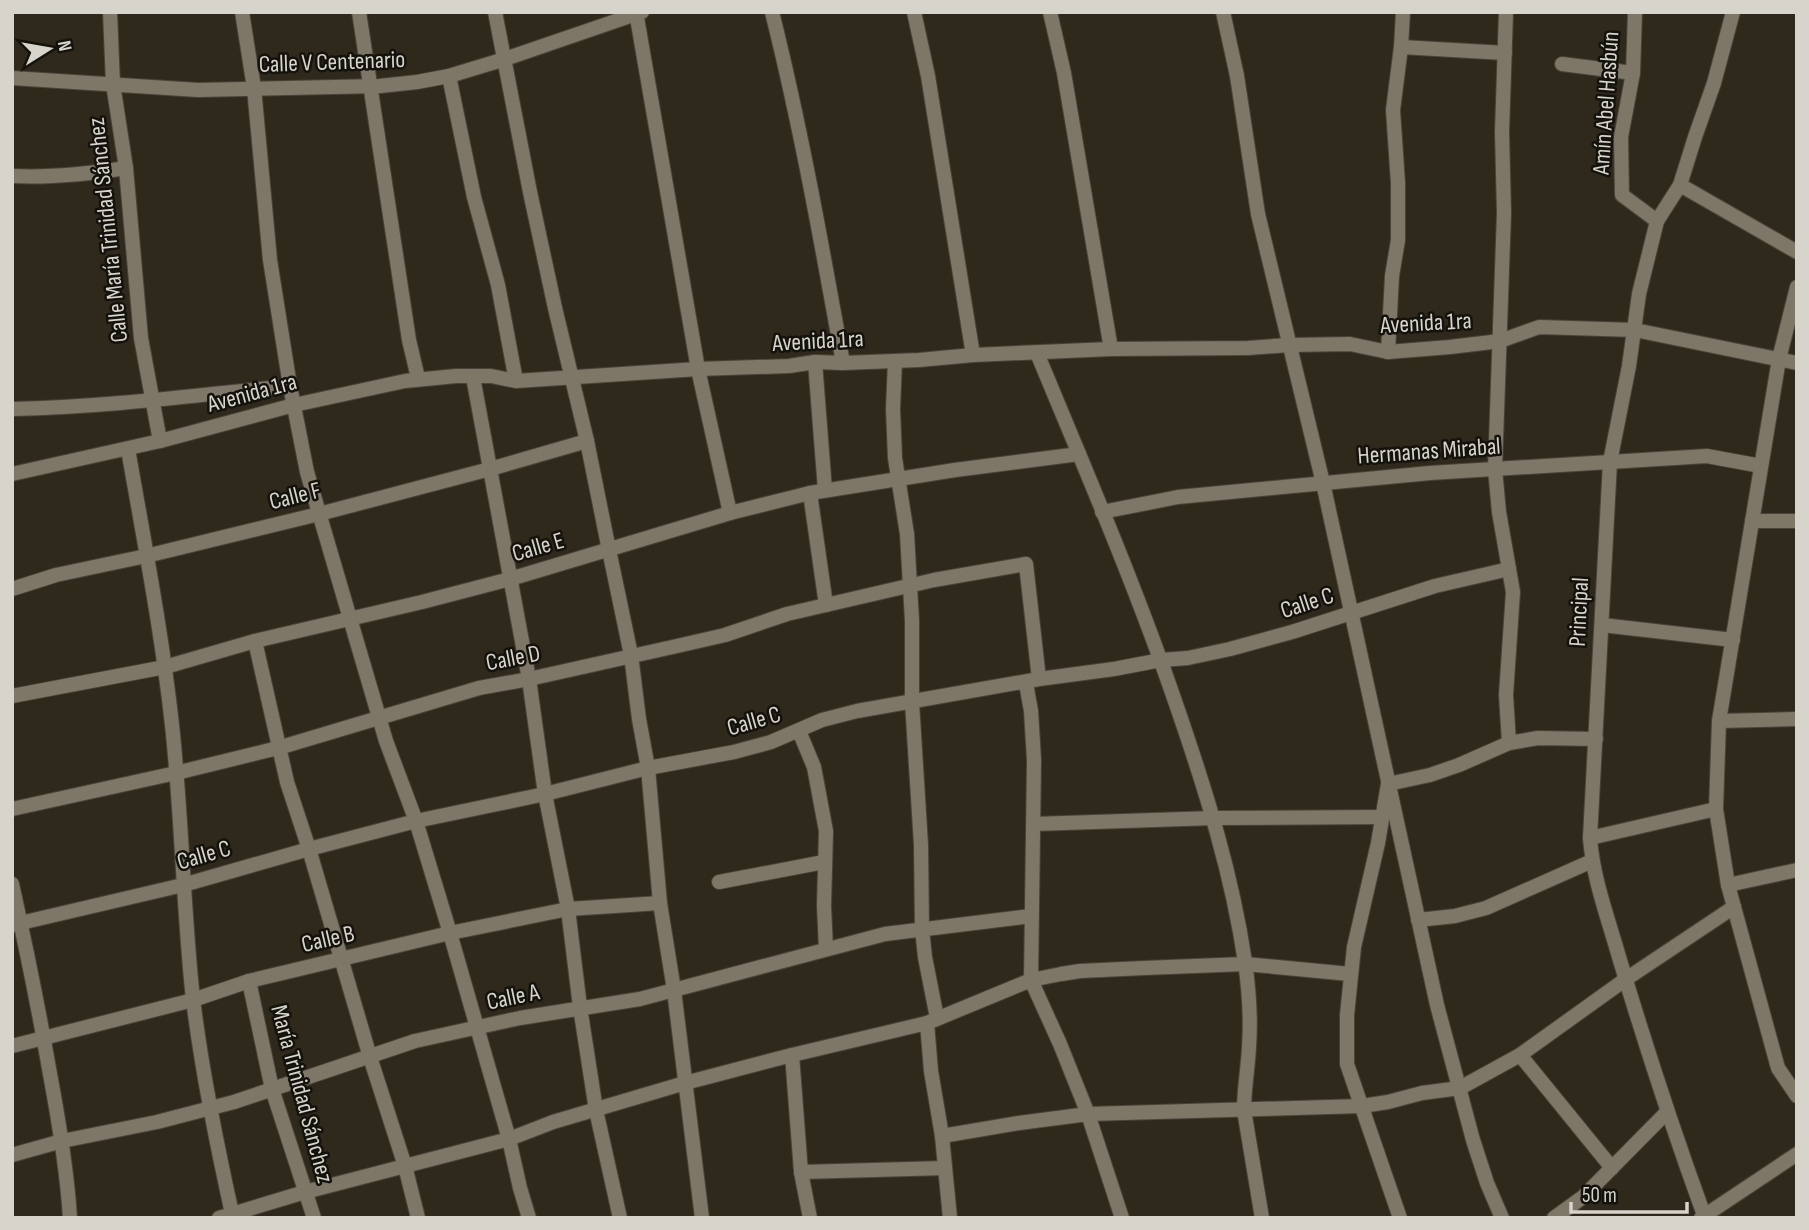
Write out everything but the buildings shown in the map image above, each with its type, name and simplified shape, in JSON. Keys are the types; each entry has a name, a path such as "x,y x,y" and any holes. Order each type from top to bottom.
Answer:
{"street":[{"name":"Calle María Trinidad Sánchez","path":"110,12 113,84 126,168 141,338 160,441"},
{"path":"242,12 254,88 270,260 307,472 386,741 416,821 450,933 529,1218"},
{"path":"359,12 409,340 418,378"},
{"path":"495,12 530,192 587,440 631,655 648,768 660,903 674,990 702,1218"},
{"path":"772,12 806,156 844,363"},
{"path":"914,12 928,76 974,355"},
{"path":"1050,12 1064,74 1111,349"},
{"path":"1223,12 1237,76 1258,214 1323,482 1437,1005 1473,1140 1502,1218"},
{"path":"1388,352 1392,276 1398,240 1398,183 1393,110 1403,12"},
{"path":"1506,12 1502,132 1504,213 1495,469 1499,512 1513,592 1506,695 1509,743"},
{"name":"Amín Abel Hasbún","path":"1635,12 1633,73 1621,137 1623,197 1657,221"},
{"name":"Principal","path":"1703,1217 1626,979 1592,861 1590,838 1610,462 1629,366 1639,294 1657,221 1680,186 1714,83 1733,12"},
{"name":"Calle V Centenario","path":"12,78 198,90 369,86 417,82 449,76 505,59 638,13"},
{"path":"638,13 698,369 730,513"},
{"path":"1401,47 1505,53"},
{"path":"1562,64 1633,73"},
{"path":"449,76 474,197 498,285 516,381"},
{"path":"12,176 84,174 126,168"},
{"path":"1680,186 1797,252"},
{"path":"1797,287 1779,359 1719,721 1716,809 1728,885 1778,1068 1797,1096"},
{"name":"Avenida 1ra","path":"12,474 128,449 294,405 418,378 491,376 516,381 789,366 815,362 895,361 1111,349 1350,344 1388,352 1500,341 1539,327 1635,330 1797,363"},
{"path":"1037,353 1138,598 1214,818 1235,906 1245,964 1250,1008 1244,1110 1262,1218"},
{"path":"895,361 895,458 906,534 912,621 912,702 921,845 922,929 932,1021 932,1071 950,1218"},
{"path":"815,362 817,491 826,605"},
{"path":"473,377 529,679 545,794 568,909 596,1110 620,1218"},
{"path":"12,409 153,400 290,386"},
{"name":"Calle F","path":"12,589 56,575 318,514 490,469 587,440"},
{"path":"128,449 165,667 180,807 183,885 193,1000 228,1217 305,1192 509,1139 553,1122 685,1083 932,1021 1031,981 1080,971 1245,964 1350,974"},
{"name":"Calle E","path":"12,696 165,667 255,641 510,579 730,513 817,491 1079,454"},
{"name":"Hermanas Mirabal","path":"1102,512 1178,497 1430,473 1707,456 1761,467"},
{"path":"1752,521 1797,521"},
{"name":"Calle D","path":"12,809 278,748 479,688 725,635 787,614 934,580 1026,564 1032,681"},
{"name":"Calle C","path":"16,924 183,885 416,821 771,743 822,720 857,711 1230,649 1435,586 1509,569"},
{"path":"1602,625 1733,640"},
{"path":"255,641 286,782 309,849 405,1166 418,1218"},
{"path":"1032,681 1034,824 1031,981 1088,1114 1122,1218"},
{"path":"1719,721 1797,719"},
{"path":"799,731 814,767 826,831 826,949"},
{"path":"1388,784 1430,775 1509,743 1538,738 1595,739"},
{"path":"1388,784 1350,974 1347,1065 1400,1218"},
{"path":"1590,838 1716,809"},
{"path":"1034,824 1214,818 1381,817"},
{"path":"1418,920 1455,916 1486,908 1592,861"},
{"path":"719,882 824,862"},
{"path":"1728,885 1796,872"},
{"path":"12,884 16,924 44,1038 62,1141 70,1218"},
{"name":"Calle B","path":"12,1046 193,1000 249,981 450,933 568,909 660,903"},
{"path":"942,1136 1019,1122 1088,1114 1362,1106 1460,1088 1520,1055 1626,979 1734,907"},
{"name":"Calle A","path":"12,1155 210,1108 415,1041 520,1018 640,999 885,934 1031,916"},
{"name":"María Trinidad Sánchez","path":"249,981 272,1089 314,1218"},
{"path":"792,1055 801,1172 810,1218"},
{"path":"1520,1055 1612,1168"},
{"path":"1554,1218 1583,1197 1667,1112"},
{"path":"1703,1217 1797,1154"},
{"path":"801,1172 945,1168"}]}
